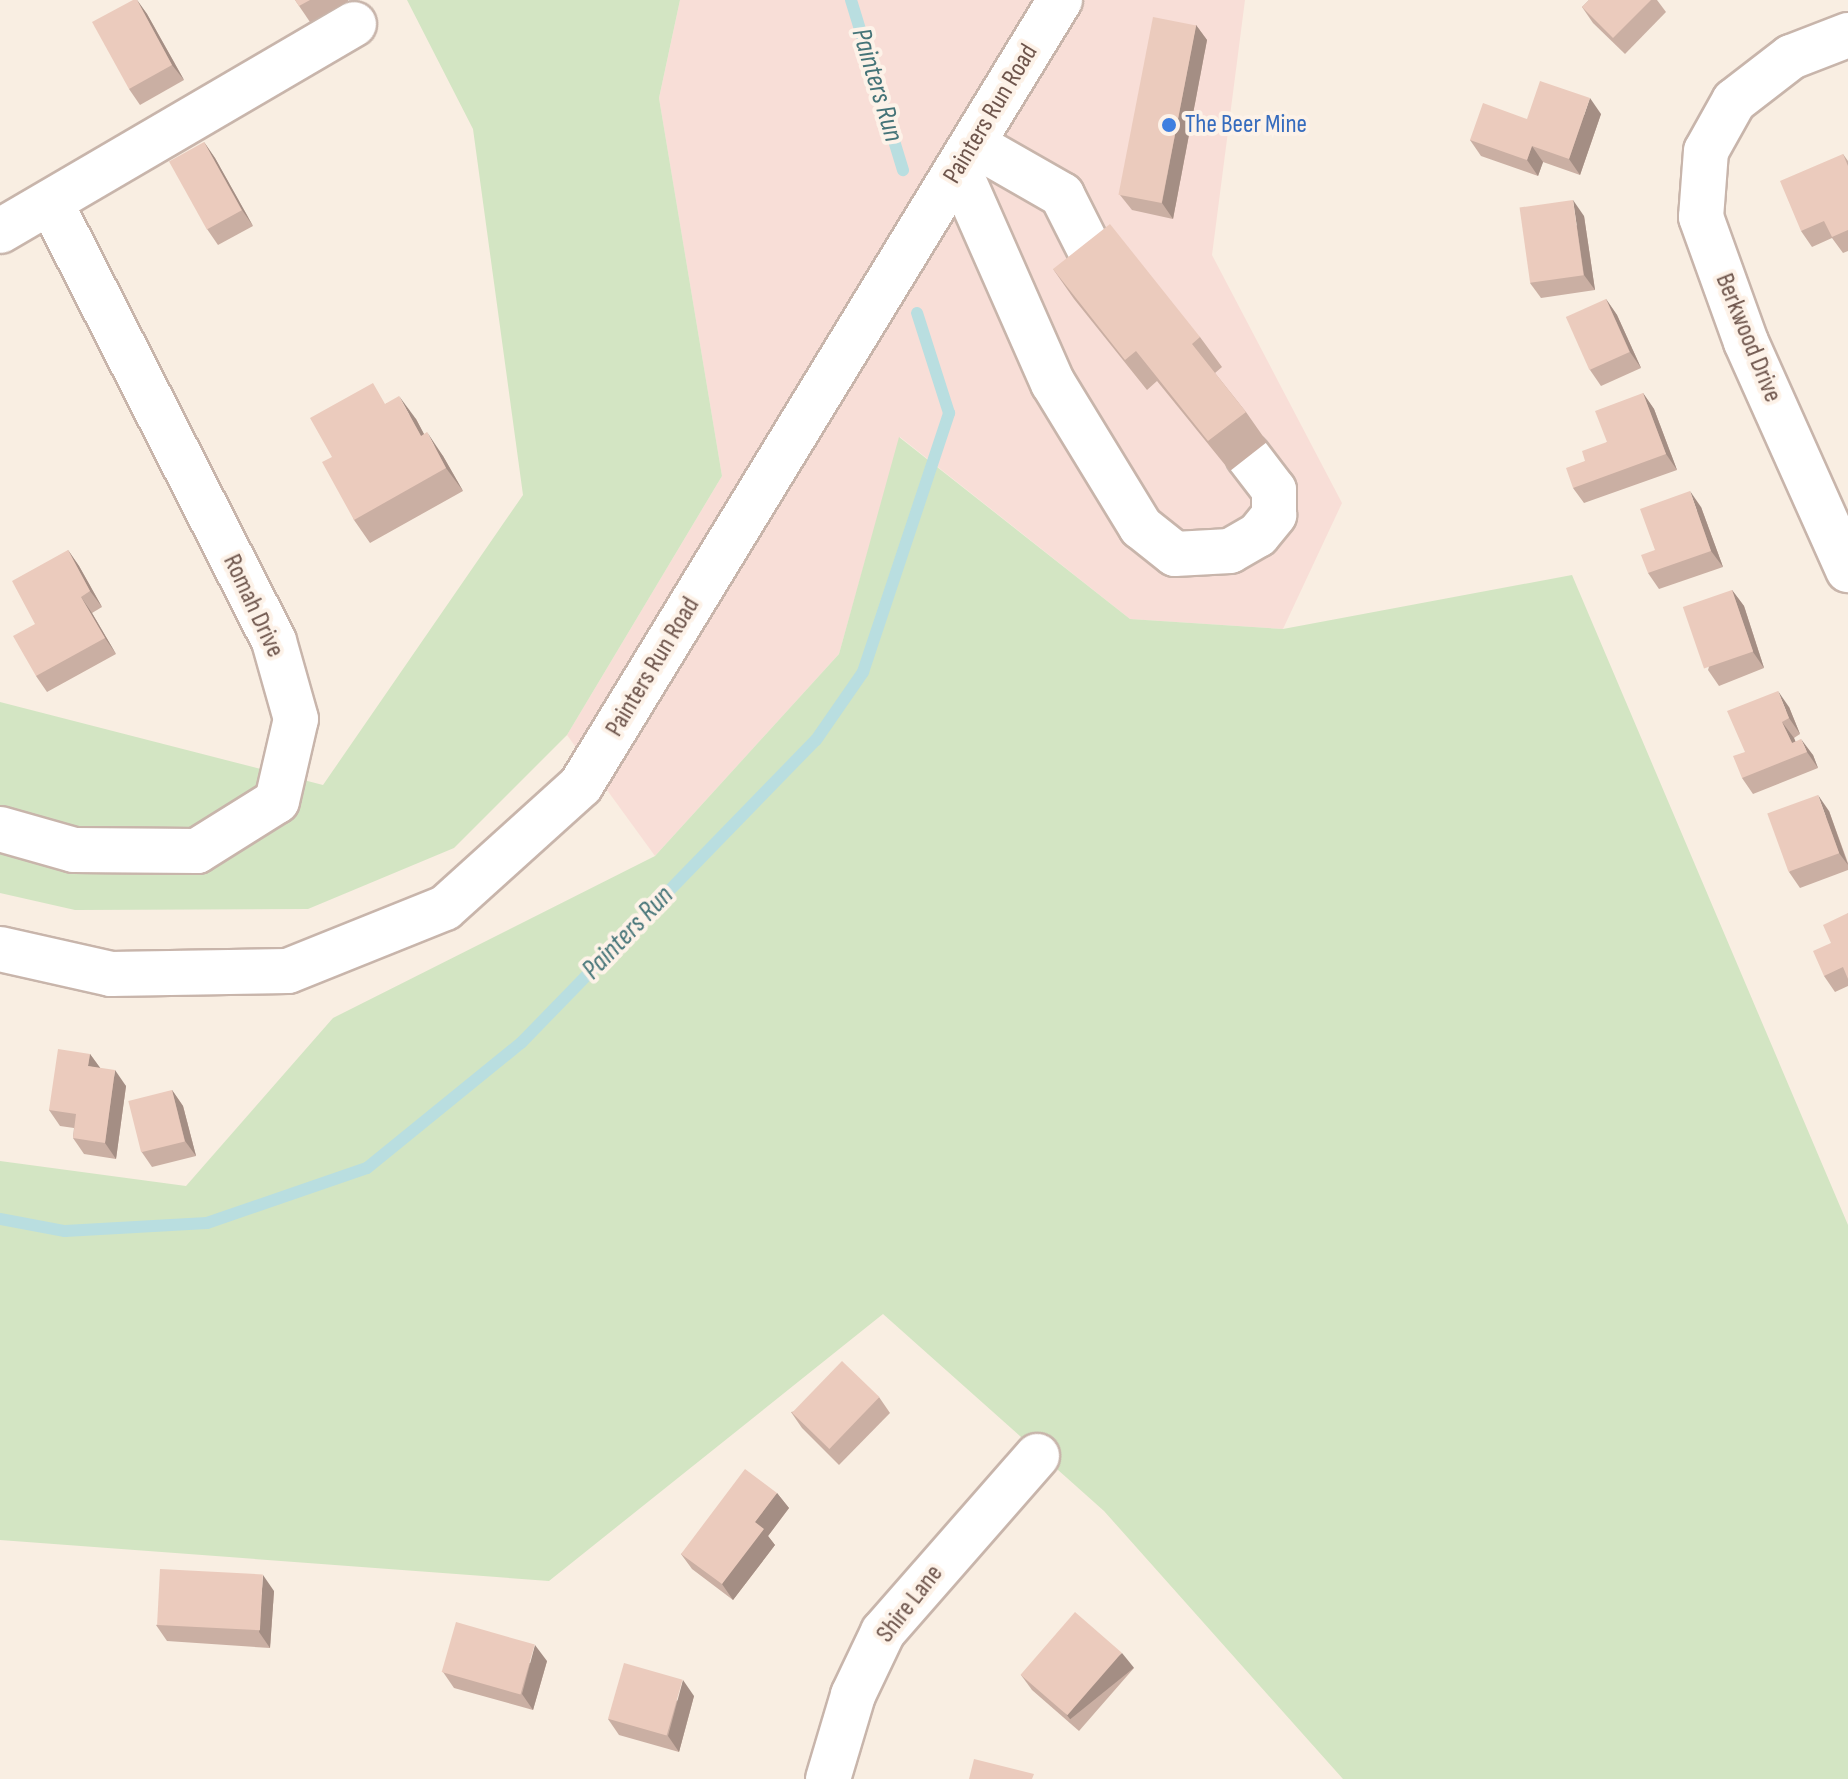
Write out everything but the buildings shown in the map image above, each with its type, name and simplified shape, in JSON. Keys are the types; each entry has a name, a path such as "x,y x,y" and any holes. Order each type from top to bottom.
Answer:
{"street":[{"name":"Painters Run Road","path":"0,949 111,974 288,971 445,908 581,785 1060,0"},
{"path":"0,231 354,24"},
{"name":"Berkwood Drive","path":"1848,35 1791,57 1734,101 1706,151 1701,217 1746,342 1848,570"},
{"path":"966,156 1062,195 1103,276"},
{"path":"966,156 1053,383 1141,527 1175,554 1230,551 1258,535 1274,515 1274,490 1248,456"},
{"name":"Romah Drive","path":"0,829 74,850 197,851 277,801 296,719 274,641 51,203"},
{"name":"Shire Lane","path":"828,1779 853,1695 883,1632 1037,1456"}],"shaded area":[{"path":"680,0 1245,0 1212,255 1342,503 1283,629 1130,619 900,437 839,654 655,856 567,735 722,476 659,98"}],"green space":[{"path":"407,0 680,0 659,98 722,476 567,735 454,848 308,909 75,910 0,893 0,702 323,785 523,495 473,129"},
{"path":"899,437 1130,619 1283,629 1572,575 1848,1225 1848,1779 1343,1779 1104,1511 883,1314 549,1581 0,1540 0,1161 186,1186 333,1018 655,856 839,654"}],"waterway":[{"name":"Painters Run","path":"851,0 903,170"},
{"name":"Painters Run","path":"0,1219 65,1231 207,1223 367,1168 521,1043 816,740 863,672 949,413 917,313"}],"place":[{"name":"The Beer Mine","path":"1169,125"}]}
